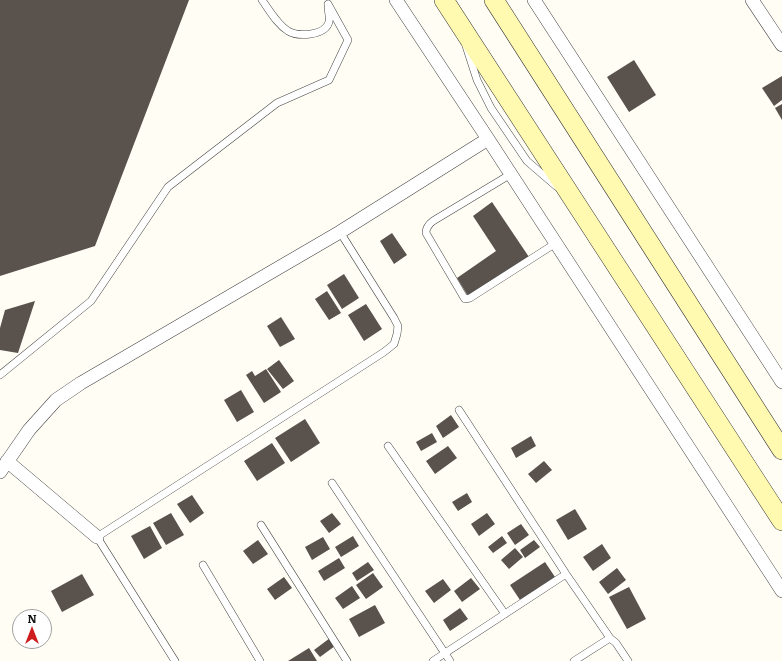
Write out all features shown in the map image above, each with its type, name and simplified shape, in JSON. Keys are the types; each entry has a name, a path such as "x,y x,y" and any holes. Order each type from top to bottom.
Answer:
{"street":[{"path":"396,0 782,591"},
{"path":"444,0 782,521"},
{"path":"494,0 782,450"},
{"path":"534,0 782,382"},
{"path":"752,0 782,45"},
{"path":"97,537 4,467 29,430 56,400 81,383 340,232 488,139"}],"lane":[{"path":"262,0 278,22 286,30 303,35 318,32 325,28 329,21 327,2"},
{"path":"0,375 91,301 168,187 277,103 329,80 348,40 327,2"},
{"path":"511,174 433,221 426,229 426,233 463,296 465,299 470,298 556,243"},
{"path":"175,661 97,537 384,352 394,344 398,326 340,232"},
{"path":"459,410 566,574 610,638 617,644 628,661"},
{"path":"388,446 505,614"},
{"path":"332,483 450,661"},
{"path":"261,525 347,661"},
{"path":"203,564 260,661"},
{"path":"433,661 566,574"},
{"path":"574,661 610,638"}],"building":[{"path":"0,0 189,0 95,246 0,276"},
{"path":"634,60 656,95 629,112 607,77"},
{"path":"782,76 782,100 774,106 762,88"},
{"path":"782,104 782,120 775,108"},
{"path":"492,202 529,257 468,296 457,278 496,251 473,216"},
{"path":"392,233 407,255 394,264 380,241"},
{"path":"344,274 359,298 342,309 327,285"},
{"path":"327,291 341,313 329,320 315,299"},
{"path":"35,301 18,353 0,350 0,328 5,310"},
{"path":"366,304 382,329 364,341 348,315"},
{"path":"281,317 295,339 280,347 267,326"},
{"path":"279,360 294,381 283,389 267,369"},
{"path":"266,369 281,392 264,403 246,375 252,371 255,376"},
{"path":"241,390 254,412 237,422 224,400"},
{"path":"451,415 459,427 443,438 436,426"},
{"path":"305,419 320,443 291,462 275,438"},
{"path":"432,433 437,442 421,451 416,442"},
{"path":"531,436 536,446 516,458 511,448"},
{"path":"272,443 285,463 257,481 244,461"},
{"path":"448,446 457,458 435,474 426,461"},
{"path":"544,461 552,470 536,483 528,474"},
{"path":"467,493 472,502 458,511 452,502"},
{"path":"192,495 204,513 190,523 177,504"},
{"path":"575,509 587,529 568,540 556,520"},
{"path":"171,513 184,535 166,545 153,523"},
{"path":"332,513 341,524 329,533 320,521"},
{"path":"487,513 495,524 479,536 471,524"},
{"path":"521,524 529,535 515,545 507,533"},
{"path":"150,526 162,548 144,559 131,536"},
{"path":"353,536 359,546 341,557 335,547"},
{"path":"502,536 507,543 493,553 488,547"},
{"path":"323,537 330,549 312,560 305,547"},
{"path":"258,540 268,554 253,564 243,551"},
{"path":"534,540 540,547 525,558 520,550"},
{"path":"602,544 611,558 593,571 583,557"},
{"path":"515,548 523,557 509,569 501,560"},
{"path":"339,558 345,568 324,581 318,571"},
{"path":"368,562 374,570 357,581 352,573"},
{"path":"545,562 555,577 520,600 510,585"},
{"path":"617,568 626,580 608,594 599,582"},
{"path":"373,573 383,587 366,599 356,585"},
{"path":"82,574 94,595 62,612 51,591"},
{"path":"284,577 292,588 275,600 267,589"},
{"path":"471,578 480,589 462,602 454,591"},
{"path":"443,579 451,590 434,603 425,591"},
{"path":"352,586 360,598 343,609 335,598"},
{"path":"629,587 646,619 627,629 609,597"},
{"path":"375,605 385,623 359,637 349,619"},
{"path":"460,608 468,619 450,631 443,620"},
{"path":"330,638 335,646 320,657 314,650"},
{"path":"309,648 317,661 288,661"}]}
